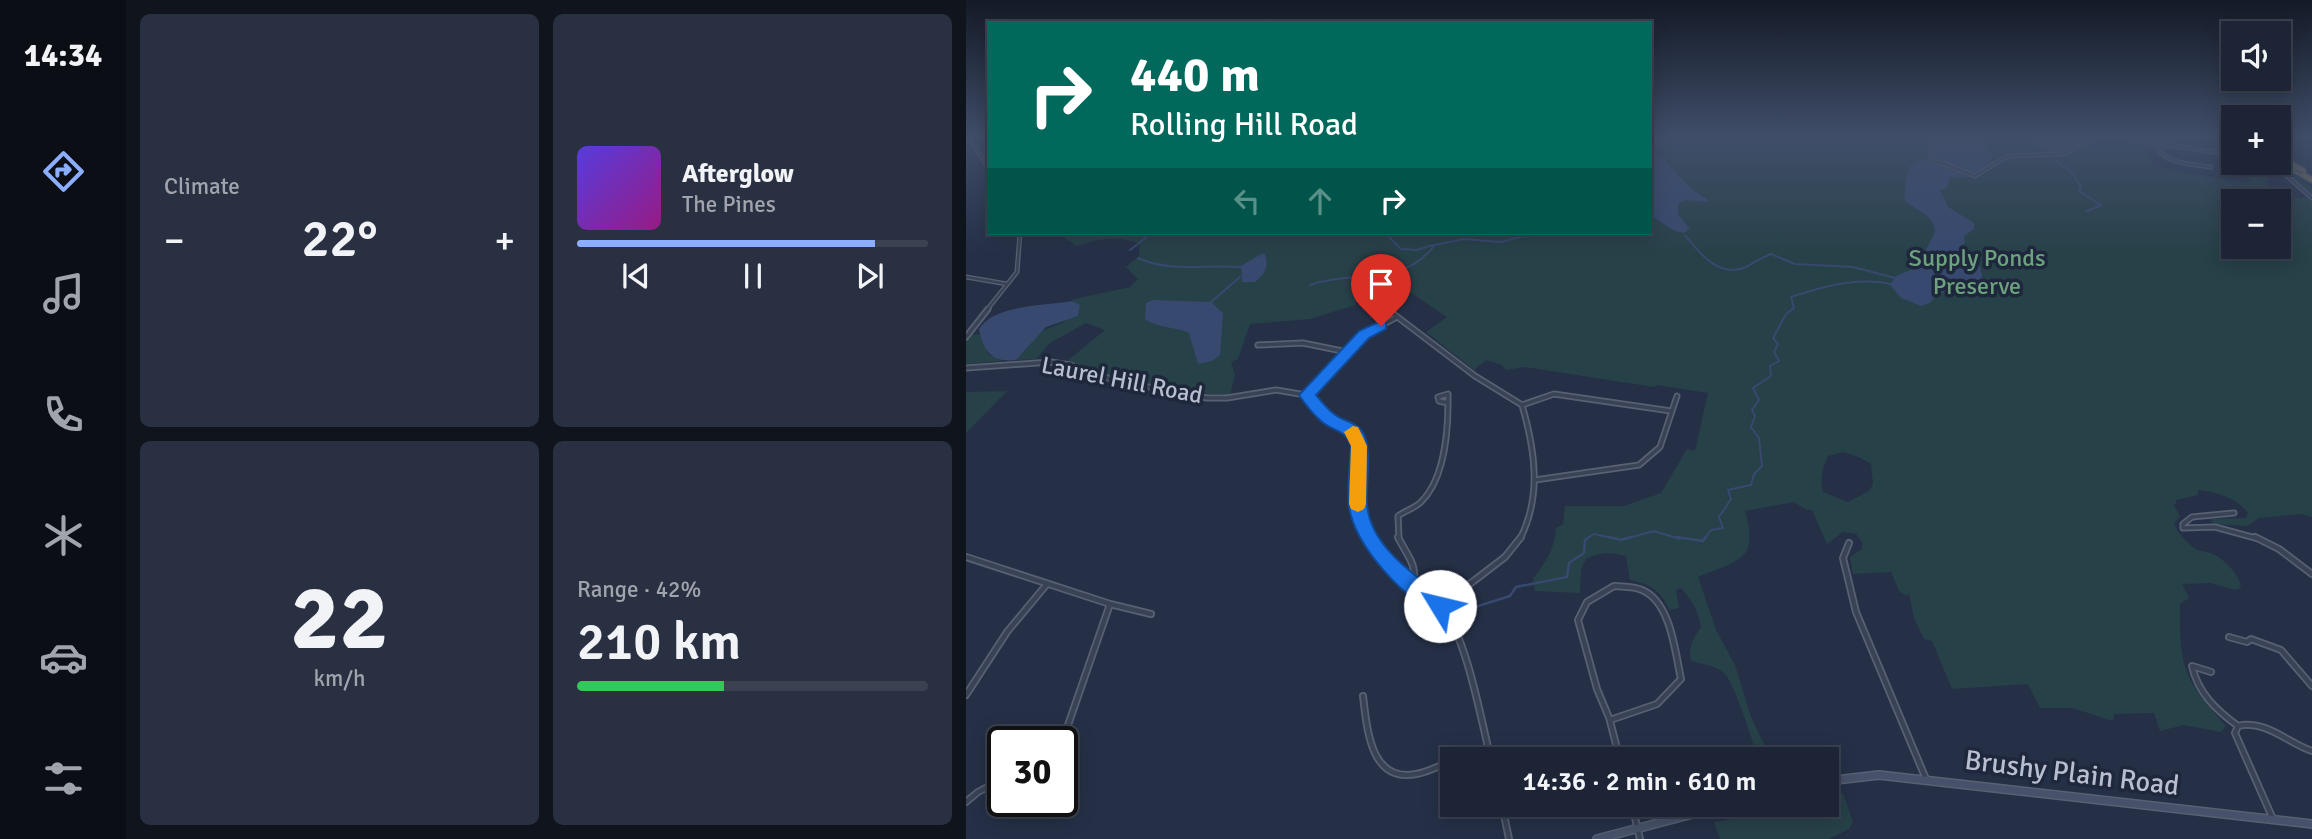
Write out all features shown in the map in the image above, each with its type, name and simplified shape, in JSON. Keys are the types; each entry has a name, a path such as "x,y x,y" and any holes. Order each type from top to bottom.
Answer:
{"main road":[{"name":"Brushy Plain Road","path":"1839,780 1880,775 1926,779 2312,824"},
{"path":"1597,839 1678,817"}],"street":[{"path":"2293,177 2312,198"},
{"path":"966,337 1013,278 1019,265 1020,235"},
{"path":"966,277 1007,284"},
{"path":"1368,302 1387,309 1475,376 1522,405 1532,437 1535,480 1528,525 1507,556 1440,606"},
{"path":"1397,316 1364,335 1306,395 1329,419 1347,426 1356,435 1359,446 1357,496 1360,518 1380,553 1413,586 1440,606 1455,630 1489,747"},
{"path":"1258,345 1296,342 1328,345 1347,352"},
{"name":"Laurel Hill Road","path":"966,368 1051,362 1070,365 1128,385 1169,389 1208,398 1227,398 1276,390 1306,395"},
{"path":"1522,405 1554,394 1671,411"},
{"path":"1535,480 1639,465 1661,447 1677,397"},
{"path":"1413,586 1415,569 1398,542 1395,530 1398,516 1421,502 1432,484 1447,429 1449,403"},
{"path":"2234,513 2192,517 2183,524 2183,528 2219,528 2251,536 2278,548 2312,574"},
{"path":"1849,543 1843,558 1856,612 1926,779"},
{"path":"966,557 1110,604 1151,614"},
{"path":"966,695 1007,632 1048,583"},
{"path":"1610,720 1630,712 1655,707 1670,694 1681,679 1673,640 1657,601 1644,590 1614,586 1587,602 1578,620 1617,747"},
{"path":"1067,726 1110,604"},
{"path":"2229,637 2278,646 2312,686"},
{"path":"2210,672 2192,666 2193,677 2205,696 2238,726"},
{"path":"1363,696 1372,749 1385,770 1412,776 1440,765"},
{"path":"2273,819 2239,746 2235,733 2238,726 2245,722 2258,723 2283,739 2312,751"},
{"path":"966,802 987,787"},
{"path":"1504,817 1509,839"},
{"path":"1635,817 1640,839"}],"green space":[{"name":"Supply Ponds Preserve","path":"1652,177 2214,177 2242,182 2253,181 2246,177 2270,177 2266,184 2274,189 2221,189 2221,259 2291,259 2291,197 2307,198 2285,177 2296,177 2312,188 2312,517 2300,514 2259,518 2247,526 2214,524 2210,519 2246,518 2248,513 2238,503 2226,497 2198,490 2198,495 2176,500 2176,504 2173,504 2180,516 2174,523 2183,538 2196,549 2211,553 2222,560 2235,573 2240,583 2241,588 2235,590 2211,583 2182,584 2189,598 2180,604 2181,643 2186,671 2201,696 2226,726 2221,732 2184,725 2160,731 2154,713 2114,714 2113,721 2072,708 2040,708 2028,684 1952,689 1932,641 1924,639 1914,618 1909,594 1905,595 1899,591 1891,572 1853,574 1850,557 1862,549 1862,542 1856,534 1843,532 1827,544 1812,510 1794,502 1745,511 1749,528 1747,550 1734,562 1698,577 1716,630 1735,665 1751,717 1765,747 1754,747 1728,678 1716,668 1691,661 1692,643 1701,627 1694,606 1681,588 1676,590 1679,608 1669,610 1654,589 1630,580 1626,556 1610,553 1586,559 1581,570 1580,593 1535,591 1533,579 1551,549 1556,528 1563,524 1565,506 1624,506 1661,493 1687,449 1695,451 1708,393 1525,367 1506,370 1502,365 1486,360 1474,370 1426,332 1447,317 1398,284 1379,280 1369,288 1367,294 1357,299 1355,305 1310,319 1250,324 1238,359 1231,362 1235,375 1230,395 1208,394 1170,385 1138,384 1067,361 1105,330 1086,323 1050,343 1036,359 1016,360 1042,331 1064,322 1080,305 1072,301 1074,299 1130,287 1138,279 1126,267 1139,256 1140,244 1124,240 1093,241 1077,246 1060,235 1652,235","holes":["1843,452 1871,464 1873,484 1869,491 1848,502 1823,492 1822,473 1828,456"]},
{"path":"980,334 988,354 1003,361 966,364 966,342 971,335"},
{"path":"1007,391 966,433 966,392"},
{"path":"1843,793 1853,822 1849,829 1829,839 1720,839 1714,822 1746,817 1839,817 1839,794"}],"water":[{"path":"1652,177 1681,177 1707,199 1708,202 1685,200 1678,204 1678,215 1690,229 1684,233 1675,231 1652,216"},
{"path":"1907,177 1950,177 1947,188 1940,190 1948,207 1974,223 1974,229 1964,236 1965,243 1960,246 1973,256 1979,265 1982,283 1937,294 1930,303 1921,306 1901,298 1890,285 1896,276 1917,267 1935,232 1928,216 1904,199"},
{"path":"1265,254 1266,259 1264,273 1255,282 1242,282 1241,266"},
{"path":"1153,300 1211,302 1223,313 1220,355 1212,361 1198,364 1189,333 1145,319 1146,303"},
{"path":"1072,301 1080,305 1078,316 1046,327 1016,360 1001,360 990,354 983,344 979,329 996,315 1008,310"}],"waterway":[{"path":"2075,177 2081,187 2079,191 2101,205 2087,211"},
{"path":"1130,250 1149,235"},
{"path":"1310,285 1327,280 1392,273 1422,259 1435,245 1464,239 1501,242 1528,235"},
{"path":"1685,235 1711,262 1727,270 1746,267 1771,254 1795,264 1853,267 1895,278"},
{"path":"1388,236 1401,249 1417,250 1433,245"},
{"path":"1138,258 1175,267 1241,267"},
{"path":"1211,302 1240,277"},
{"path":"1704,539 1711,530 1723,528 1719,517 1731,499 1728,490 1751,485 1754,474 1762,466 1759,438 1751,427 1755,416 1752,410 1759,400 1753,388 1771,376 1770,366 1779,361 1774,352 1778,344 1773,338 1786,314 1794,308 1791,297 1853,282 1892,284"},
{"path":"1625,539 1654,531 1680,539"},
{"path":"1588,538 1594,534 1617,539"},
{"path":"1609,537 1617,539"},
{"path":"1617,539 1631,537"},
{"path":"1676,537 1703,541 1706,537"},
{"path":"1456,613 1510,596 1516,587 1567,577 1569,563 1584,553 1585,540 1588,538"}],"slow traffic":[{"path":"1353,432 1359,446 1358,504"}],"route":[{"path":"1381,326 1364,335 1306,395 1329,419 1347,426 1356,435 1359,446 1358,507 1371,541 1398,574 1440,606"}]}
